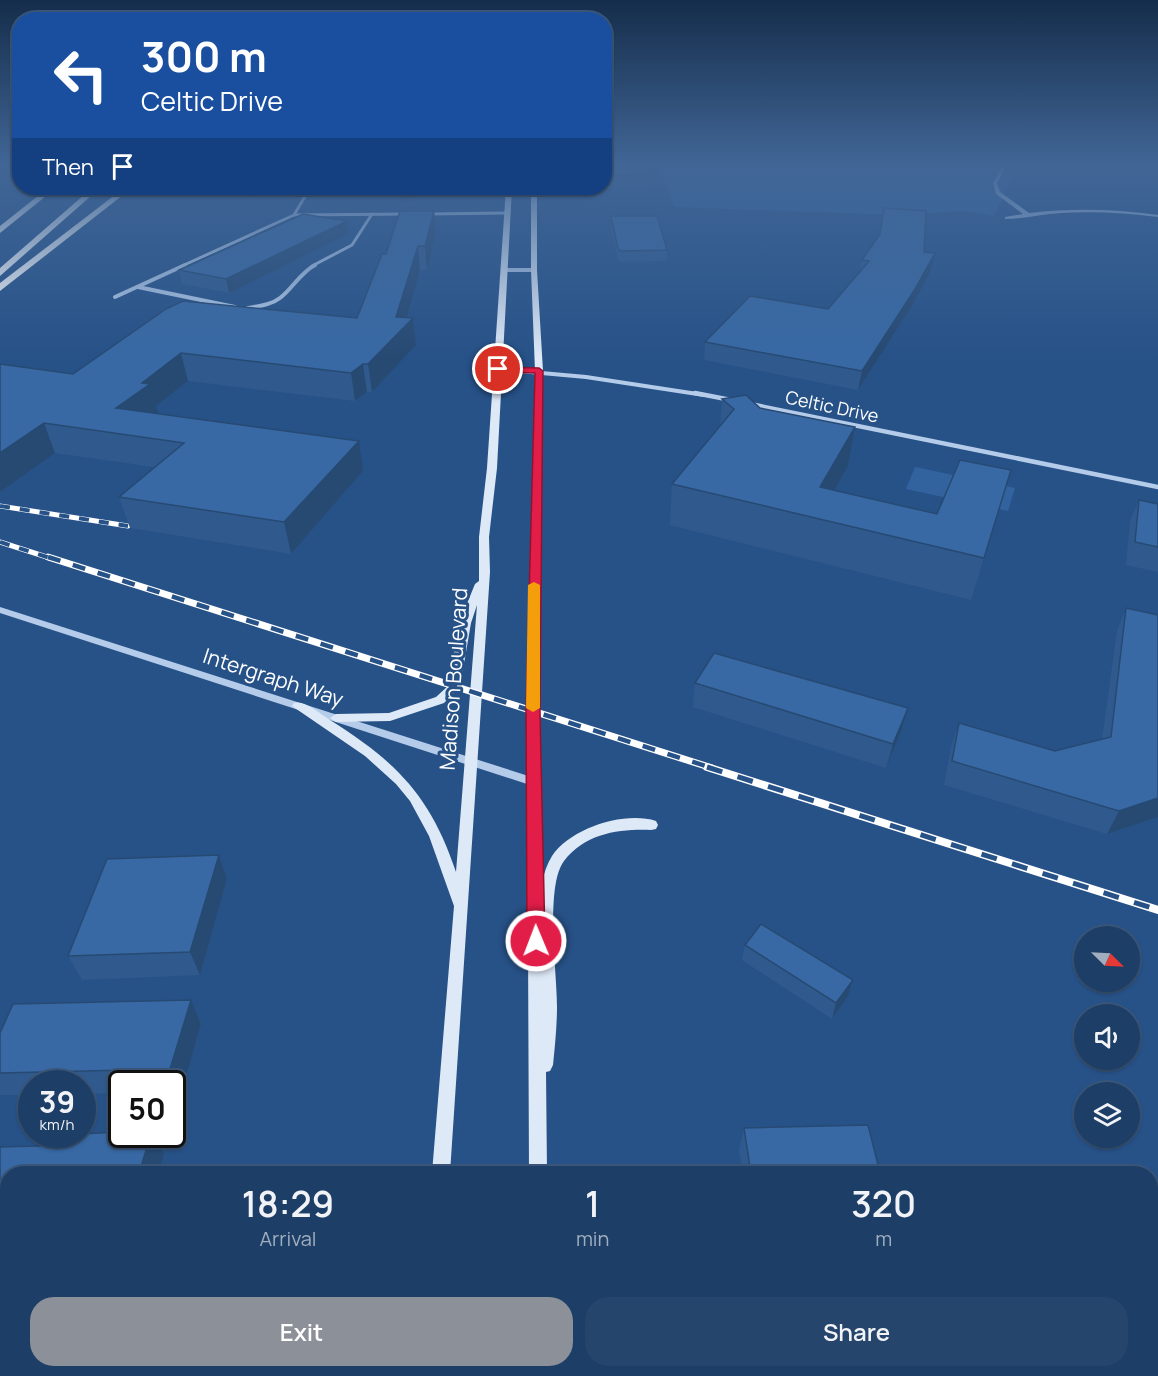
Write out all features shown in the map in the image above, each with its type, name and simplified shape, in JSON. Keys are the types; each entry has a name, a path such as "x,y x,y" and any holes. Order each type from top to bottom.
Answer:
{"highway":[{"path":"0,273 49,229"},
{"path":"0,288 75,229"}],"main road":[{"name":"Madison Boulevard","path":"442,1166 472,763 485,572 484,537 492,468 507,229"},
{"path":"534,229 539,371 534,546 538,1166"},
{"path":"336,718 390,717 440,700 454,687 465,623 485,572"},
{"path":"298,706 378,758 402,782 425,814 438,841 461,908"},
{"path":"538,1123 549,1018 548,902 550,879 556,860 578,840 602,827 626,824 651,825"}],"street":[{"path":"116,297 263,229"},
{"path":"138,287 236,307 253,308 269,304 280,298 307,269 352,245 362,229"},
{"path":"504,270 534,270"},
{"name":"Celtic Drive","path":"498,369 539,371 674,389 1158,487"},
{"name":"Intergraph Way","path":"0,610 534,782"}],"shaded area":[{"path":"915,467 1015,488 1008,511 906,489"}],"building":[{"path":"269,229 330,229 226,279 179,270"},
{"path":"394,229 429,229 425,246 418,246 396,317 413,318 368,364 363,364 351,373 181,353 142,383 150,384 116,408 359,441 284,522 119,497 184,443 44,423 0,453 0,364 73,374 166,309 183,301 357,318 382,254 386,254"},
{"path":"614,229 661,229 667,250 621,251 618,249"},
{"path":"881,229 925,229 924,252 935,253 915,289 862,371 705,342 750,296 828,309 869,261 862,260 880,234"},
{"path":"746,395 760,408 855,427 820,487 937,514 960,460 1011,470 984,558 672,484 734,409 722,399"},
{"path":"1139,500 1158,504 1158,547 1135,542"},
{"path":"1126,608 1158,615 1158,798 1119,811 952,761 959,723 1055,751 1111,737"},
{"path":"714,653 908,708 893,744 695,683"},
{"path":"219,855 190,952 68,956 107,859"},
{"path":"761,924 853,980 836,1003 745,945"},
{"path":"191,1000 170,1069 18,1070 18,1073 0,1073 0,1033 13,1004"},
{"path":"868,1125 878,1166 750,1166 744,1128"},
{"path":"96,1133 108,1133 108,1148 147,1148 141,1166 0,1166 0,1147 96,1148"}],"railway":[{"path":"0,506 128,526"},
{"path":"0,542 53,559"},
{"path":"48,557 712,768"},
{"path":"707,767 1158,910"}],"slow traffic":[{"path":"533,708 534,585"}],"route":[{"path":"498,369 539,371 534,536 533,711 536,941"}]}
